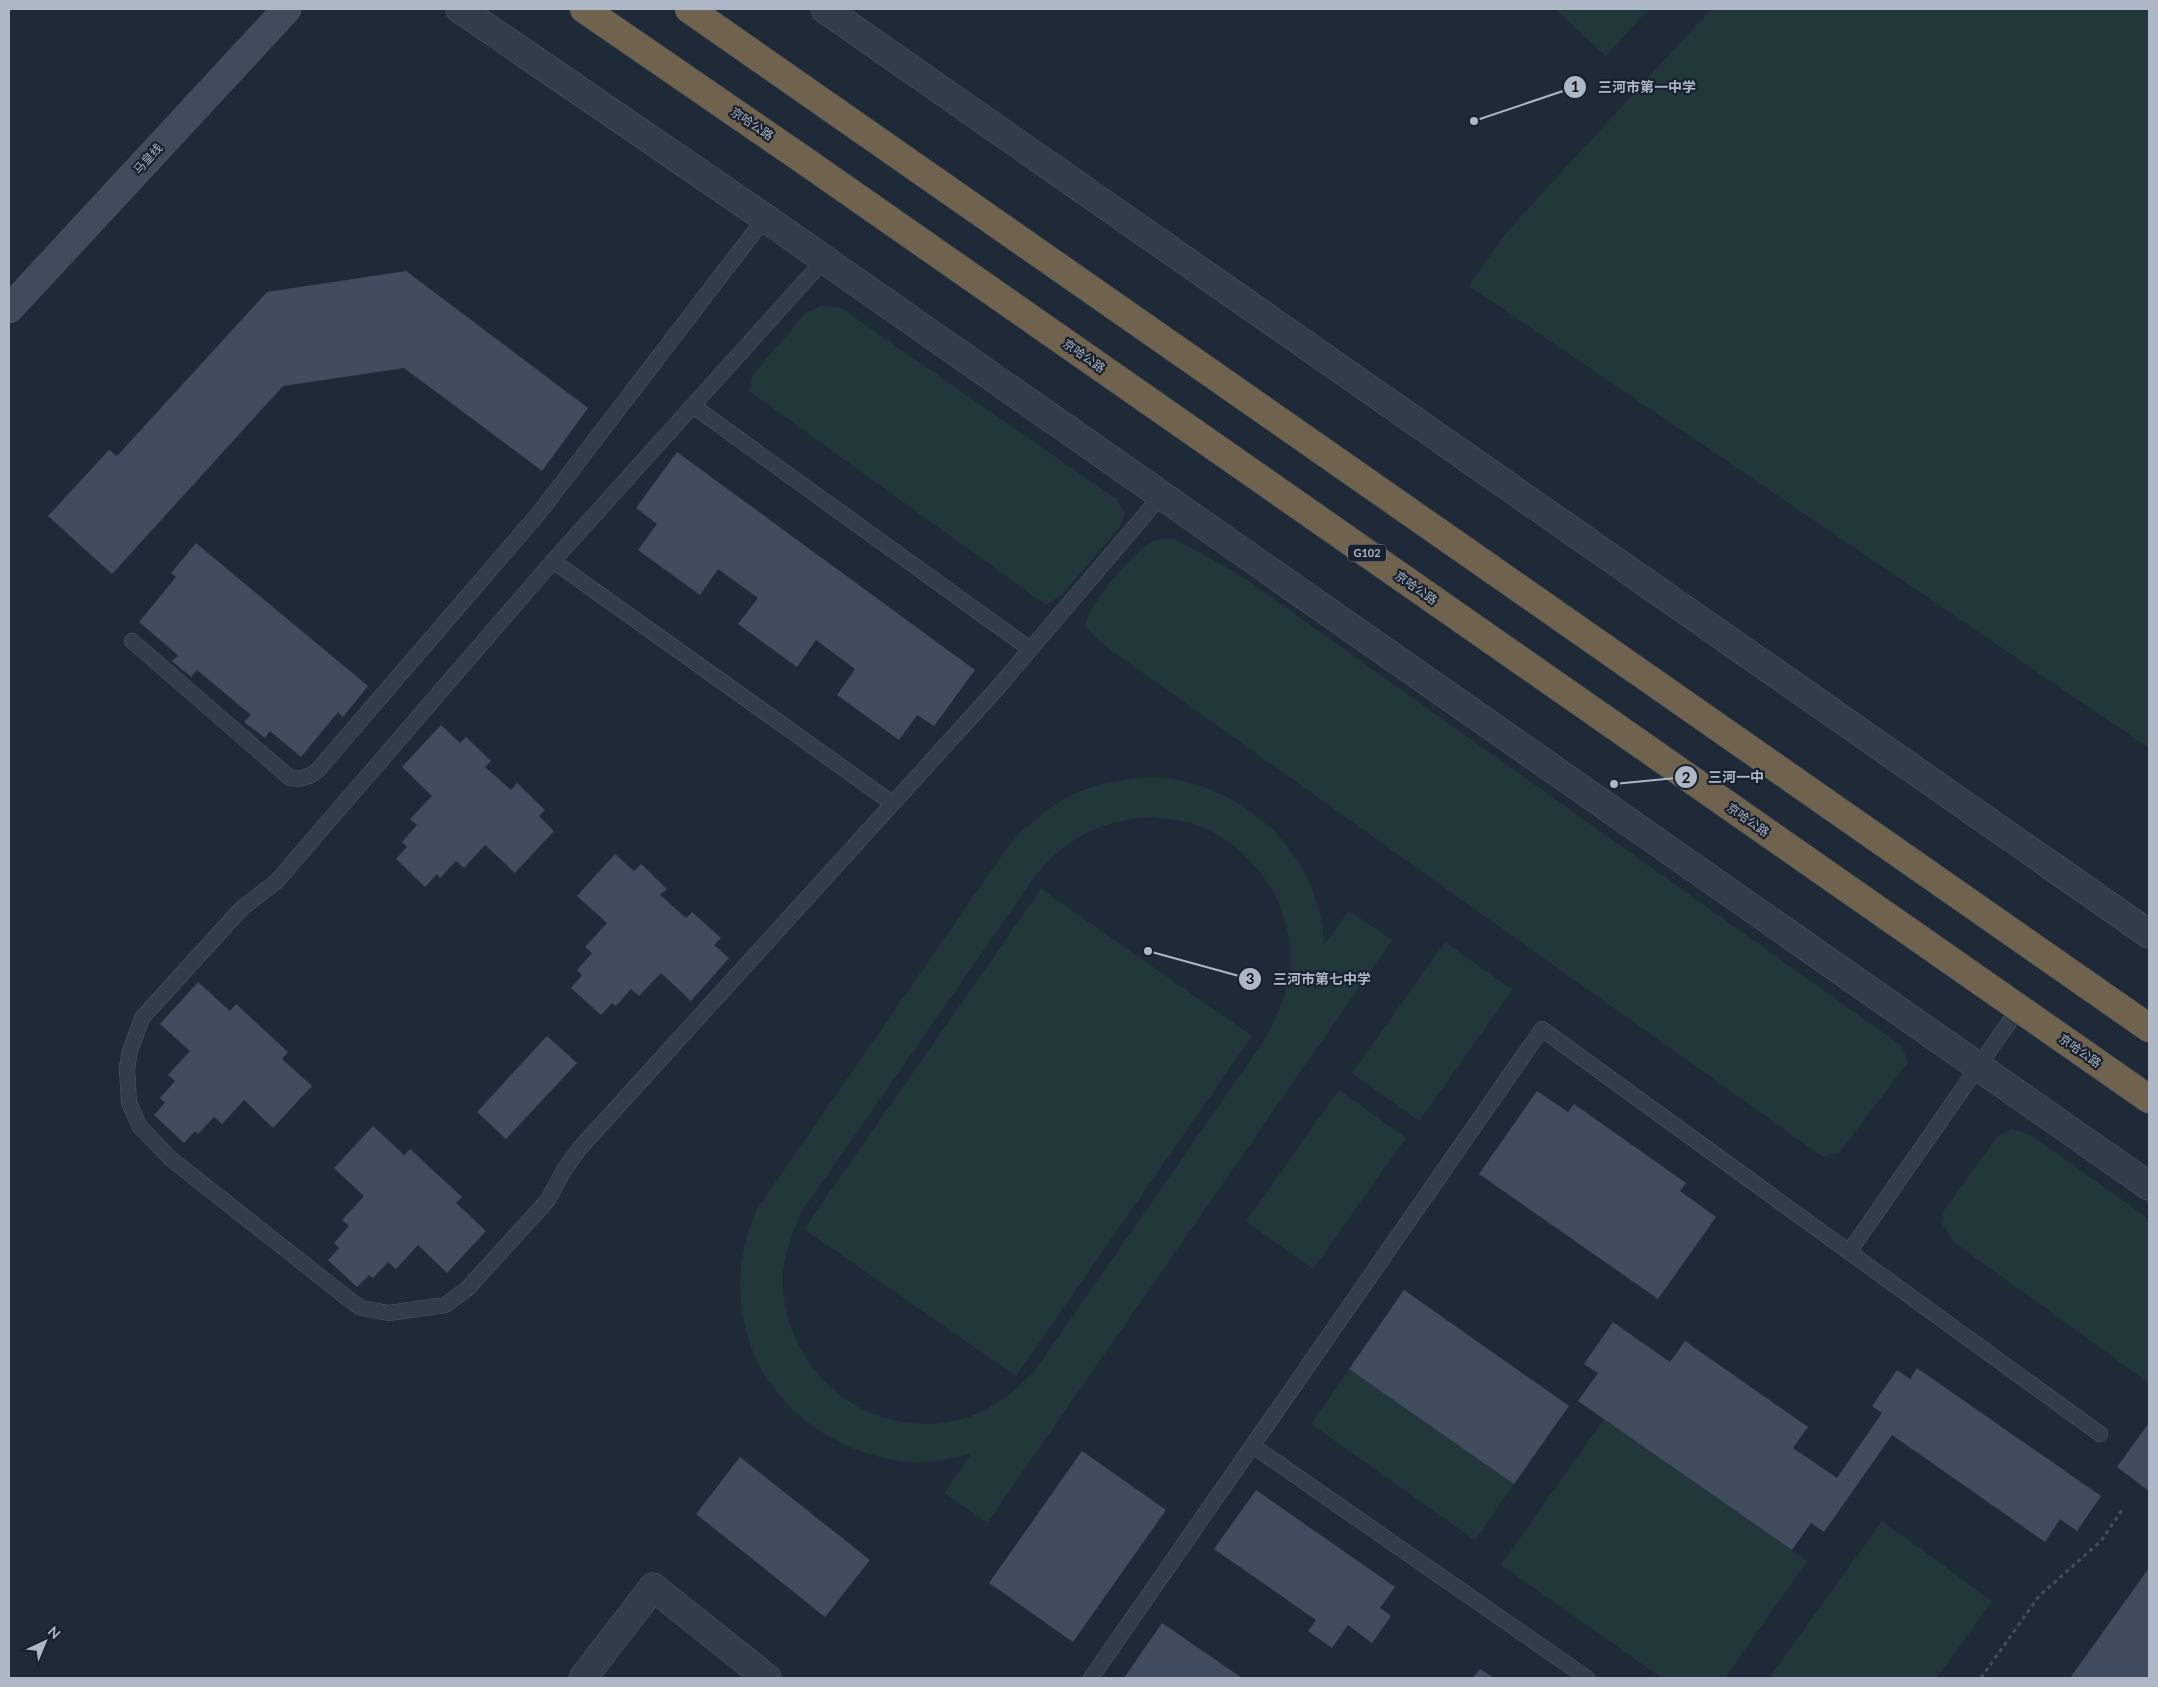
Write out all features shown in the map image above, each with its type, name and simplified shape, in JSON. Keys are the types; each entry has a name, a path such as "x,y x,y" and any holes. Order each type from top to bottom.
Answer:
{"highway":[{"name":"京哈公路","path":"584,9 805,161 2149,1099"},
{"path":"689,9 2149,1028"}],"main road":[{"name":"马皇线","path":"9,310 287,9"}],"street":[{"path":"460,9 765,218 2149,1186"},
{"path":"825,9 2149,934"},
{"path":"583,1678 653,1587 767,1678"}],"lane":[{"path":"132,641 290,778 309,777 317,771 539,513 765,218"},
{"path":"824,260 553,561 276,882 242,908 142,1018 130,1051 127,1068 129,1103 140,1127 171,1159 355,1304 362,1308 389,1313 445,1305 467,1289 548,1200 564,1170 580,1148 892,804 1030,649 1162,496"},
{"path":"693,406 1030,649"},
{"path":"553,561 892,804"},
{"path":"1850,1252 2018,1008"},
{"path":"1091,1678 1542,1029 2100,1434"},
{"path":"1253,1446 1587,1678"}],"path":[{"path":"1981,1678 2039,1596 2101,1540 2124,1507"}],"green space":[{"path":"1555,9 1648,9 1606,56"},
{"path":"1711,9 2149,9 2149,748 1469,286 1505,234"},
{"path":"821,306 841,308 1116,499 1125,514 1120,527 1062,595 1046,605 749,391 753,375 805,313"},
{"path":"1175,539 1240,575 1902,1046 1908,1062 1840,1152 1823,1157 1101,643 1086,627 1093,607 1102,594 1143,547 1157,540"},
{"path":"1153,777 1175,779 1211,790 1234,801 1274,831 1304,871 1314,894 1321,919 1324,945 1349,911 1392,940 987,1523 944,1493 971,1454 924,1462 908,1462 872,1455 839,1442 809,1423 783,1400 763,1372 749,1340 741,1305 743,1253 757,1209 1009,845 1041,815 1073,794 1130,779","holes":["1149,817 1176,820 1196,825 1224,839 1243,854 1273,892 1283,914 1289,937 1290,962 1287,986 1273,1024 1267,1036 1034,1372 1027,1379 996,1404 969,1417 935,1424 903,1422 872,1413 844,1398 821,1377 802,1351 789,1321 783,1288 785,1258 802,1211 1036,875 1061,850 1086,833 1115,823"]},
{"path":"1041,889 1252,1036 1016,1376 804,1229"},
{"path":"1445,942 1512,990 1419,1121 1352,1073"},
{"path":"1339,1090 1406,1138 1313,1269 1246,1221"},
{"path":"2012,1129 2031,1135 2149,1219 2149,1383 1951,1240 1942,1223 1944,1210 1997,1137"},
{"path":"1349,1369 1514,1484 1475,1540 1311,1424"},
{"path":"1604,1419 1807,1561 1725,1678 1662,1678 1501,1565"},
{"path":"1882,1521 1992,1601 1937,1678 1769,1678"}],"building":[{"path":"406,271 588,408 542,471 404,368 283,386 112,574 48,516 109,450 117,456 267,292"},
{"path":"677,452 975,670 934,726 917,715 899,740 837,695 855,669 816,640 797,667 738,624 758,598 718,569 700,595 638,550 657,524 636,508"},
{"path":"196,543 368,686 343,717 338,712 301,757 270,731 265,738 244,722 251,715 197,670 191,677 172,661 178,655 139,622 176,577 171,573"},
{"path":"441,725 460,743 466,737 491,761 485,767 511,790 517,783 545,810 539,816 554,831 515,873 485,845 464,868 456,861 440,878 437,874 425,887 396,859 407,847 402,842 417,825 410,819 432,796 402,767"},
{"path":"615,854 634,871 641,864 667,889 660,895 686,918 692,912 721,938 714,945 729,958 691,1001 661,973 639,996 631,989 616,1006 612,1003 601,1015 571,988 582,975 577,970 592,953 585,947 607,923 577,896"},
{"path":"198,982 230,1011 236,1004 288,1052 282,1059 312,1086 273,1128 244,1100 222,1124 214,1117 198,1134 195,1131 184,1143 154,1115 165,1103 160,1098 175,1081 168,1075 190,1051 160,1024"},
{"path":"547,1036 577,1063 506,1139 477,1112"},
{"path":"1537,1091 1568,1112 1574,1104 1686,1183 1680,1191 1716,1217 1658,1299 1479,1174"},
{"path":"373,1126 404,1155 410,1149 462,1197 456,1203 486,1231 447,1273 418,1245 396,1269 388,1262 373,1278 369,1275 357,1287 328,1260 339,1248 334,1243 349,1226 342,1220 364,1196 334,1168"},
{"path":"1404,1290 1569,1406 1514,1484 1349,1369"},
{"path":"1613,1322 1670,1362 1685,1341 1808,1427 1793,1448 1837,1478 1882,1413 1872,1406 1897,1370 1910,1379 1917,1368 2101,1496 2077,1531 2060,1519 2045,1542 1892,1435 1824,1532 1811,1523 1792,1550 1578,1401 1598,1373 1584,1364"},
{"path":"2149,1423 2149,1491 2117,1467"},
{"path":"1082,1451 1166,1510 1073,1642 989,1583"},
{"path":"740,1457 870,1560 825,1617 696,1514"},
{"path":"1256,1490 1395,1587 1380,1608 1391,1616 1372,1643 1348,1625 1332,1648 1308,1631 1316,1620 1214,1549"},
{"path":"2149,1568 2149,1678 2070,1678"},
{"path":"1162,1623 1242,1678 1124,1678"},
{"path":"1480,1669 1494,1678 1473,1678"}],"place":[{"name":"三河市第一中学","path":"1474,121"},
{"name":"三河一中","path":"1614,784"},
{"name":"三河市第七中学","path":"1148,951"}]}
